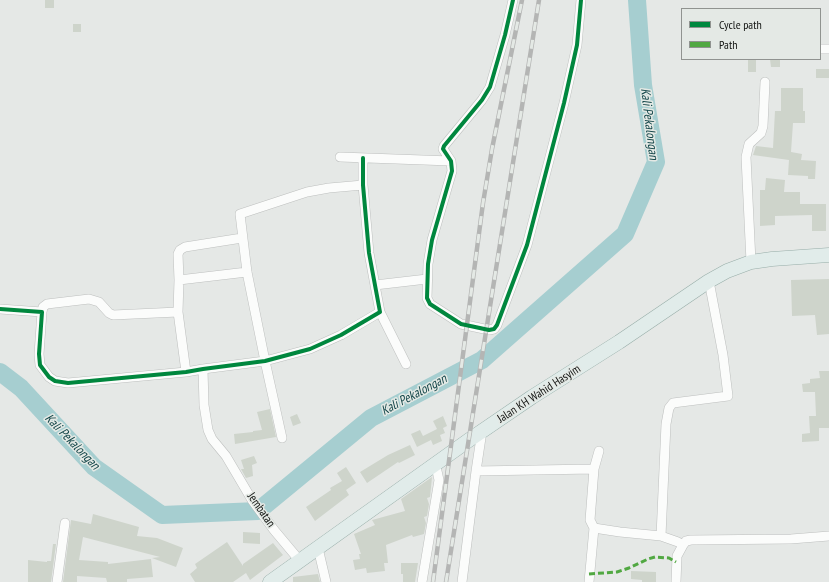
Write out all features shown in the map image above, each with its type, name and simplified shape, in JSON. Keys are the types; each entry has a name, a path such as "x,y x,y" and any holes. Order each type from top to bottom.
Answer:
{"main road":[{"name":"Jalan KH Wahid Hasyim","path":"270,582 482,431 532,397 619,342 709,281 727,271 750,262 829,255"}],"street":[{"path":"513,0 490,88 444,146 443,150 451,161 452,171 428,252 427,298 430,304 461,324 489,330 494,329 497,325 527,245 564,103 577,46 581,0"},
{"path":"750,262 746,157 750,144 761,134 763,126 765,82"},
{"path":"340,157 451,161"},
{"path":"363,158 363,185 369,253 380,312 406,364"},
{"path":"282,438 264,361 247,272 240,214 307,192 329,188 363,185"},
{"path":"186,372 178,312 178,254 181,248 242,238"},
{"path":"179,280 247,272"},
{"path":"375,285 427,279"},
{"path":"661,536 666,424 669,408 673,404 728,396 723,355 709,281"},
{"path":"178,312 113,315 109,313 99,302 89,299 47,304 43,307 42,312 39,354 40,365 45,373 55,381 68,383 186,372 264,361 310,349 347,331 380,312"},
{"path":"0,309 42,312"},
{"name":"Jembatan","path":"203,369 204,405 208,430 212,439 226,456 256,505 274,530 300,561"},
{"path":"462,582 482,431"},
{"path":"589,582 594,528 590,520 594,468 598,451"},
{"path":"422,582 439,480 437,471 433,465"},
{"path":"476,471 594,468"},
{"path":"57,582 65,523"},
{"path":"594,528 615,532 661,536 683,545"},
{"path":"676,582 676,562 683,545 691,540 791,539 829,536"},
{"path":"318,548 326,582"}],"building":[{"path":"45,0 54,0 54,8 45,8"},
{"path":"73,24 81,24 81,32 73,32"},
{"path":"748,60 756,60 756,72 748,72"},
{"path":"770,60 780,60 780,67 771,67"},
{"path":"816,69 829,69 829,78 816,78"},
{"path":"781,88 803,88 803,111 805,111 805,123 793,123 791,152 802,154 801,160 816,161 815,179 808,179 808,176 788,175 789,160 753,155 756,146 773,148 775,111 781,111"},
{"path":"766,178 785,180 784,192 800,192 800,204 826,204 826,231 812,231 812,215 775,216 775,225 760,226 760,190 765,190"},
{"path":"829,279 829,334 817,335 815,315 792,316 791,280"},
{"path":"819,371 829,371 829,428 819,428 819,441 802,442 802,434 810,433 809,416 816,416 815,392 803,392 802,384 810,383 810,379 820,378"},
{"path":"270,409 276,437 235,444 234,434 262,430 257,412"},
{"path":"297,414 301,423 293,426 290,417"},
{"path":"443,416 447,426 443,428 445,433 440,435 442,441 433,445 431,440 417,447 411,434 420,430 423,436 437,429 433,421"},
{"path":"410,445 415,455 399,463 398,462 367,483 360,472 388,455"},
{"path":"254,456 257,463 252,465 253,476 246,478 241,469 244,469 241,460"},
{"path":"346,467 356,483 346,490 349,495 315,521 306,507 331,490 330,488 342,481 337,473"},
{"path":"432,477 430,497 427,498 429,504 427,516 424,517 426,523 424,534 413,537 412,535 386,545 388,563 384,563 385,571 367,573 366,568 355,570 353,560 360,559 359,554 361,554 354,534 375,525 372,520 405,511 401,499"},
{"path":"93,514 139,527 137,536 157,538 183,548 176,567 152,558 160,557 83,537 79,560 108,562 108,564 151,559 153,577 127,579 127,582 107,582 106,578 77,576 77,582 63,582 71,520 91,524"},
{"path":"243,532 260,533 260,544 243,543"},
{"path":"227,542 243,566 243,564 273,543 283,555 250,580 246,573 233,582 195,582 190,574 197,568 195,564"},
{"path":"53,544 56,544 51,582 28,582 28,560 51,561"},
{"path":"401,563 418,563 415,582 403,582"},
{"path":"631,571 656,572 656,582 642,582 642,580 631,579"},
{"path":"318,574 320,582 293,582 293,577"}],"waterway":[{"name":"Kali Pekalongan","path":"0,372 21,388 94,467 162,515 258,511 371,418 482,360 625,234 656,162 643,85 637,0"}],"railway":[{"path":"433,582 483,203 492,149 522,0"},
{"path":"446,582 539,0"}],"marked path":[{"path":"589,574 617,572 655,557 669,558 676,562"}],"cycle path":[{"path":"513,0 505,35 490,87 482,100 443,149 451,161 452,171 432,240 428,264 427,298 430,304 461,324 489,330 494,329 497,325 527,245 564,103 577,45 581,0"},
{"path":"0,309 42,312 39,354 40,365 49,377 55,381 68,383 186,372 265,361 310,349 341,335 380,312 369,253 363,185 363,158"}]}
